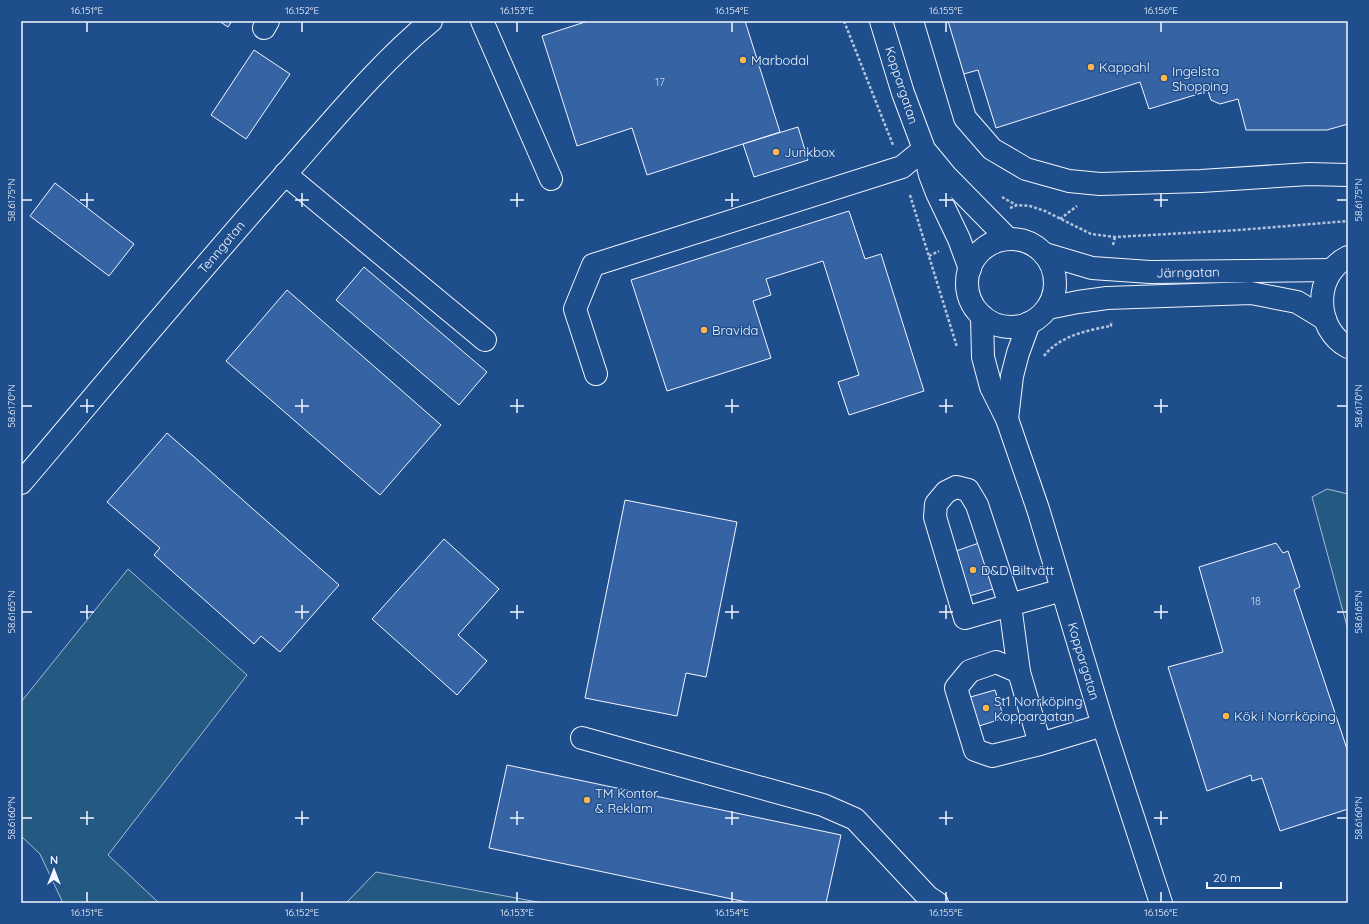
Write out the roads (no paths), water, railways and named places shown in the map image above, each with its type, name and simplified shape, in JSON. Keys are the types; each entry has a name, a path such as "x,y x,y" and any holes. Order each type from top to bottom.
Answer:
{"street":[{"name":"Tenngatan","path":"21,483 114,372 348,103 409,39 431,21"},
{"path":"482,21 551,179"},
{"name":"Koppargatan","path":"881,21 903,93 924,149 930,175 937,193 960,239 970,269"},
{"path":"936,21 966,118 992,149 1026,169 1069,181 1100,184 1201,181 1309,174 1348,175"},
{"path":"596,374 575,309 593,266 902,167 924,149"},
{"name":"Koppargatan","path":"924,149 946,176 1008,239"},
{"path":"285,174 485,340"},
{"path":"1008,239 1022,240 1034,245 1045,254 1052,266 1055,281 1054,295 1048,308 1030,323 1013,327 997,324 982,316 974,306 969,294 967,282 970,269 980,252 998,241 1008,239"},
{"name":"Järngatan","path":"1045,254 1092,268 1150,272 1340,263"},
{"path":"1340,263 1327,278 1323,288 1322,310 1325,319 1336,338 1348,346"},
{"name":"Järngatan","path":"1048,308 1108,298 1251,293 1296,302 1325,319"},
{"name":"Koppargatan","path":"982,316 983,357 991,386 1007,420 1038,509 1158,902"},
{"name":"Koppargatan","path":"1007,420 1012,376 1018,353 1030,323"},
{"path":"1040,744 1018,672 1010,605 977,505 968,490 956,487 946,492 936,504 935,517 965,618 1010,605 1062,590"},
{"path":"1018,672 996,662 970,671 956,688 975,750 992,756 1040,744 1103,725"},
{"path":"582,738 824,805 855,818 928,897 937,903"}],"place":[{"name":"Marbodal","path":"743,60"},
{"name":"Kappahl","path":"1091,67"},
{"name":"Ingelsta Shopping","path":"1164,78"},
{"name":"Junkbox","path":"776,152"},
{"name":"Bravida","path":"704,330"},
{"name":"D&D Biltvätt","path":"973,570"},
{"name":"St1 Norrköping Koppargatan","path":"986,708"},
{"name":"Kök i Norrköping","path":"1226,716"},
{"name":"TM Kontor & Reklam","path":"587,800"}]}
